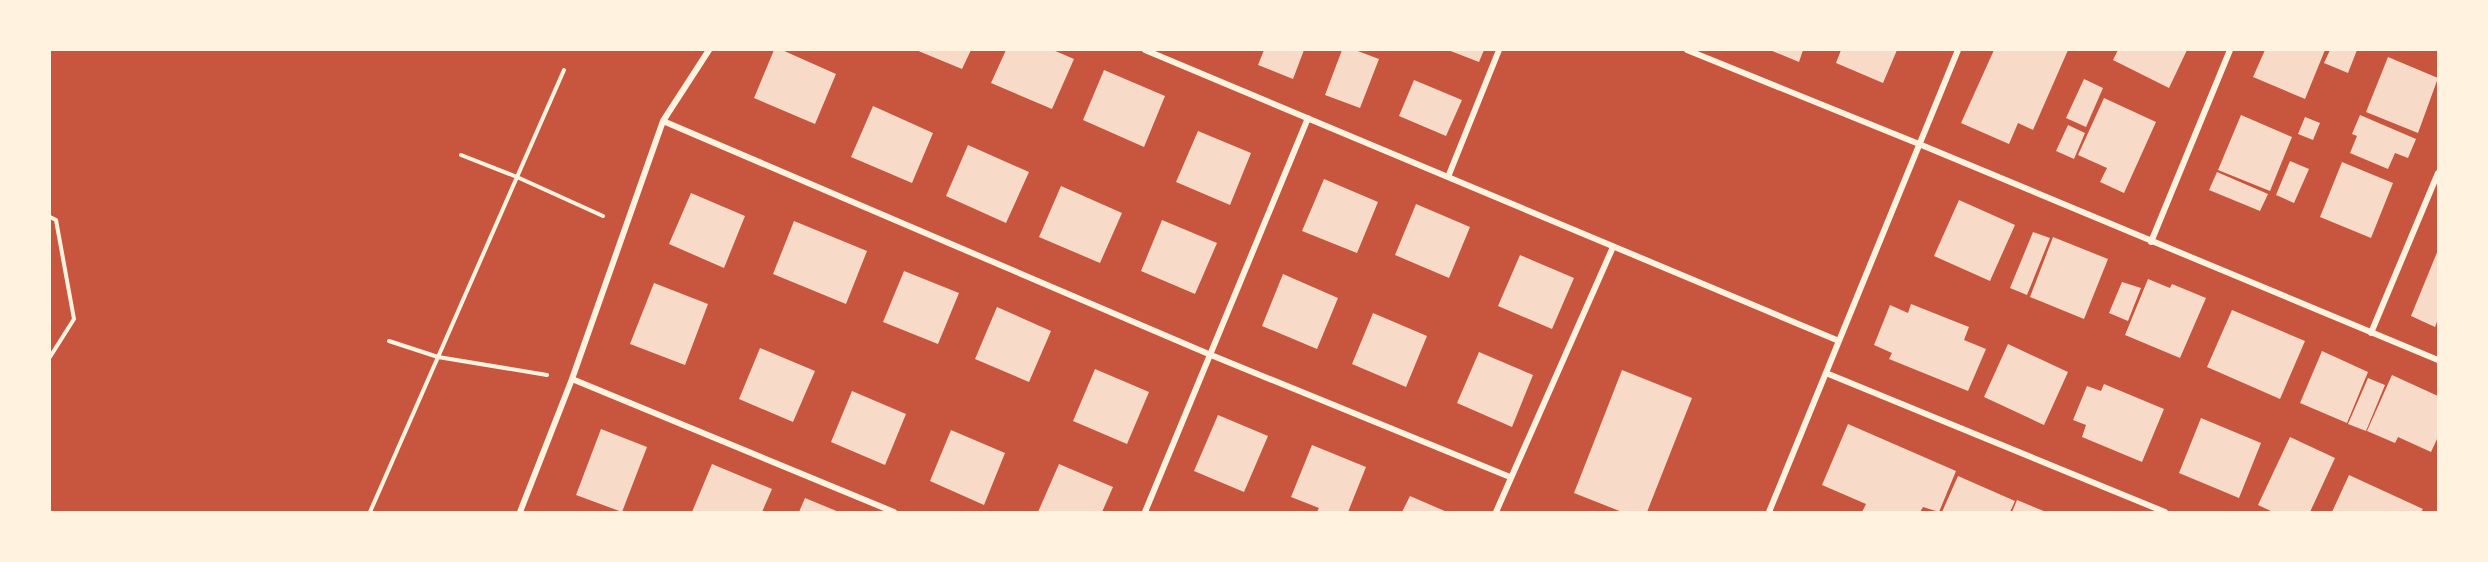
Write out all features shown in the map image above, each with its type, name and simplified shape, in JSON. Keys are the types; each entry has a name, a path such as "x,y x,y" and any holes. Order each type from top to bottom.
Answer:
{"street":[{"path":"520,513 572,379 663,121 709,50"},
{"path":"1145,50 1839,341"},
{"path":"1448,177 1499,50"},
{"path":"1687,50 1920,144 2439,360"},
{"path":"1769,513 1958,50"},
{"path":"2151,242 2230,50"},
{"path":"1145,513 1308,118"},
{"path":"663,121 1211,355 1510,477"},
{"path":"2371,333 2439,173"},
{"path":"1496,513 1613,247"},
{"path":"1826,374 2165,513"},
{"path":"572,379 894,513"}],"path":[{"path":"370,513 564,70"},
{"path":"461,155 517,177 626,226"},
{"path":"50,217 56,220 74,320 50,357"},
{"path":"389,341 438,357 572,379"}],"building":[{"path":"774,50 782,50 836,74 815,124 754,98"},
{"path":"916,50 971,50 962,69"},
{"path":"1006,50 1053,50 1074,59 1052,109 991,83"},
{"path":"1264,50 1304,50 1293,79 1258,65"},
{"path":"1342,50 1355,50 1379,59 1360,108 1325,95"},
{"path":"1448,50 1484,50 1479,62"},
{"path":"1770,50 1803,50 1799,62"},
{"path":"1841,50 1897,50 1883,83 1836,63"},
{"path":"1994,50 2068,50 2033,130 2018,123 2009,144 1961,123"},
{"path":"2118,50 2187,50 2169,88 2113,60"},
{"path":"2265,50 2325,50 2305,99 2253,77"},
{"path":"2330,50 2357,50 2348,73 2324,63"},
{"path":"2388,57 2438,78 2418,133 2366,112"},
{"path":"1104,70 1165,96 1144,147 1083,120"},
{"path":"2084,79 2103,88 2086,127 2066,118"},
{"path":"1414,80 1462,100 1446,136 1399,116"},
{"path":"2104,98 2156,122 2124,193 2100,182 2107,168 2078,155"},
{"path":"873,106 933,133 912,183 851,157"},
{"path":"2241,115 2292,137 2270,191 2218,170"},
{"path":"2360,115 2416,139 2408,158 2395,153 2388,169 2350,153 2357,136 2352,134"},
{"path":"2305,117 2320,123 2313,140 2298,134"},
{"path":"2068,125 2085,133 2074,159 2056,151"},
{"path":"1198,131 1251,153 1230,205 1176,182"},
{"path":"968,145 1029,172 1006,223 946,196"},
{"path":"2290,161 2309,169 2294,203 2276,195"},
{"path":"2342,162 2393,183 2371,238 2320,217"},
{"path":"2217,172 2268,194 2260,211 2209,190"},
{"path":"1324,179 1378,202 1357,253 1302,231"},
{"path":"1061,186 1122,213 1100,263 1039,237"},
{"path":"691,193 745,216 724,268 669,244"},
{"path":"1959,200 2015,225 1990,281 1934,256"},
{"path":"1416,204 1470,227 1449,278 1395,255"},
{"path":"1162,220 1217,243 1195,294 1141,271"},
{"path":"794,221 867,251 846,304 773,274"},
{"path":"2033,232 2050,238 2027,295 2010,288"},
{"path":"2053,237 2108,259 2084,319 2030,297"},
{"path":"2438,250 2438,319 2435,327 2411,316"},
{"path":"1520,255 1574,278 1552,329 1498,306"},
{"path":"904,271 959,293 938,344 883,322"},
{"path":"1283,274 1338,298 1317,349 1262,326"},
{"path":"2148,279 2170,288 2172,284 2206,298 2180,358 2125,335"},
{"path":"2122,282 2141,288 2128,321 2109,313"},
{"path":"654,283 708,304 685,365 630,344"},
{"path":"1911,304 1969,327 1964,340 1986,349 1968,391 1889,359 1892,353 1874,345 1890,305 1908,313"},
{"path":"997,307 1051,331 1029,382 975,359"},
{"path":"2232,310 2305,341 2280,399 2207,367"},
{"path":"1373,313 1427,336 1406,387 1352,364"},
{"path":"2008,344 2068,372 2044,425 1984,397"},
{"path":"760,348 815,371 793,422 739,399"},
{"path":"2322,351 2368,372 2347,423 2300,403"},
{"path":"1479,352 1533,375 1512,427 1457,403"},
{"path":"1095,369 1149,392 1127,444 1073,421"},
{"path":"1622,370 1692,398 1647,512 1622,512 1574,493"},
{"path":"2392,375 2438,396 2438,437 2431,452 2398,437 2395,443 2367,431"},
{"path":"2368,378 2385,385 2366,431 2348,424"},
{"path":"2104,384 2164,409 2142,462 2082,437 2086,425 2073,420 2087,386 2101,391"},
{"path":"852,391 906,414 885,465 831,442"},
{"path":"1218,415 1268,436 1244,492 1194,471"},
{"path":"2201,418 2261,443 2239,498 2179,473"},
{"path":"1848,424 1956,471 1939,512 1923,507 1920,512 1862,512 1866,504 1822,485"},
{"path":"601,429 647,447 622,512 576,495"},
{"path":"951,430 1005,453 984,505 930,481"},
{"path":"2290,437 2335,458 2310,512 2273,512 2258,505"},
{"path":"1312,445 1366,467 1348,512 1317,512 1319,508 1291,497"},
{"path":"712,464 772,489 762,512 692,512"},
{"path":"1059,464 1113,487 1102,512 1038,512"},
{"path":"2349,475 2423,509 2421,512 2332,512"},
{"path":"1958,476 2015,501 2010,512 1942,512"},
{"path":"1410,496 1447,512 1402,512"},
{"path":"805,498 839,512 799,512"},
{"path":"2017,500 2046,512 2012,512"}]}
